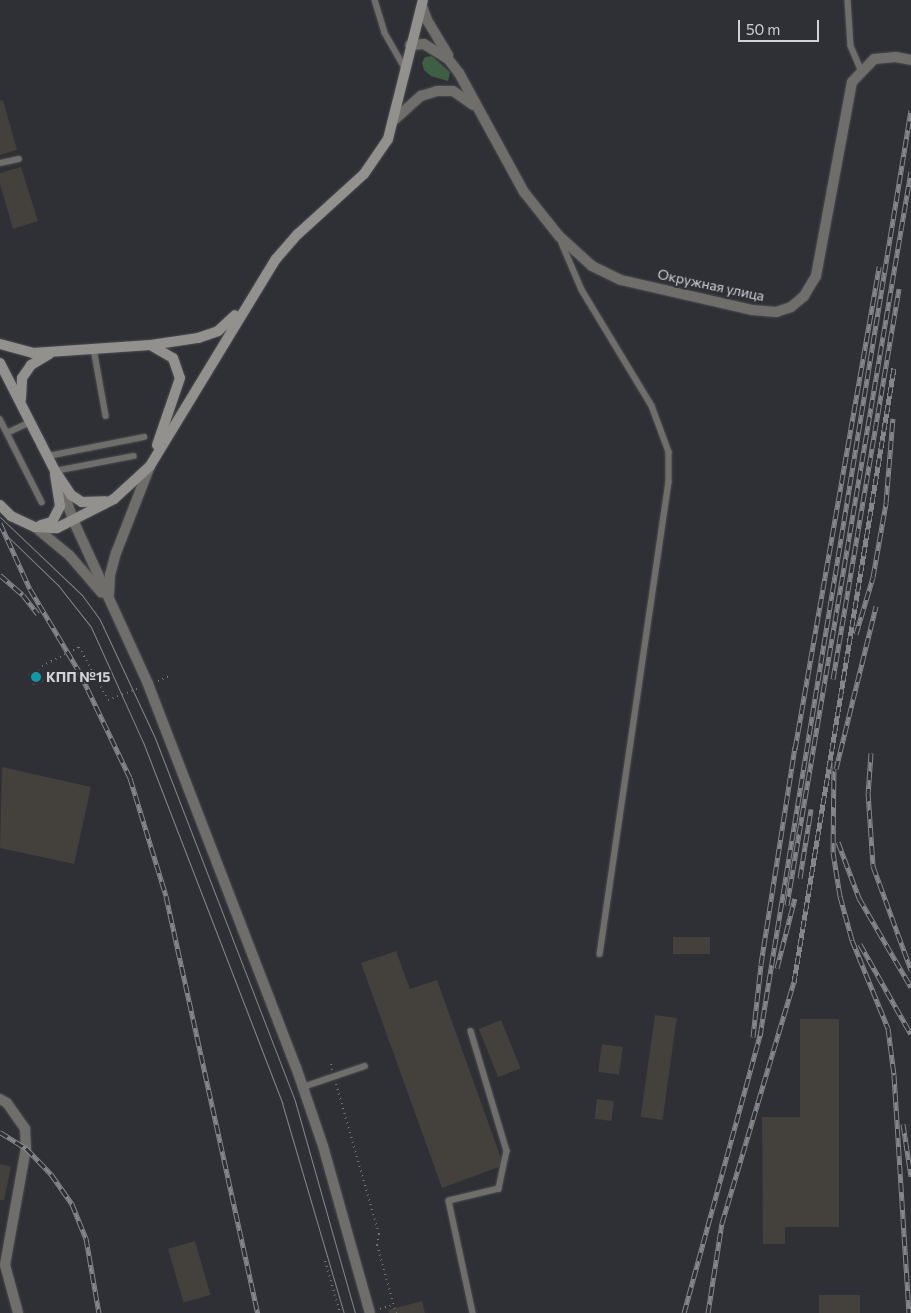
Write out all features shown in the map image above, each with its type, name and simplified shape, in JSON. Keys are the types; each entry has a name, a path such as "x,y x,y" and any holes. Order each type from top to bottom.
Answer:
{"street":[{"path":"35,528 57,528 74,522 114,499 150,466 243,308 276,259 298,234 364,174 388,138 410,45 423,3"},
{"path":"423,3 427,20 486,122"},
{"path":"410,45 424,44 436,49 458,72"},
{"path":"861,70 874,59 896,57 911,60"},
{"name":"Окружная улица","path":"486,122 524,192 559,236 592,266 621,280 752,310 776,312 791,307 804,296 816,276 847,99 852,82 861,70"},
{"path":"393,121 421,96 453,91 468,99 486,122"},
{"path":"0,344 32,353 151,345 198,338 218,331 243,308"},
{"path":"113,607 108,589 110,575 180,378 173,358 151,345"},
{"path":"22,402 22,378 26,372 43,356 57,351"},
{"path":"0,363 22,402 55,471 74,522 148,684 303,1087 370,1313"},
{"path":"55,471 71,495 82,502 95,504 114,499"},
{"path":"35,528 52,522 60,506 55,471"},
{"path":"0,505 12,516 35,528 86,572 113,607"},
{"path":"0,1099 7,1103 25,1129 26,1148 5,1265 18,1313"}],"lane":[{"path":"376,0 385,33 405,68"},
{"path":"848,0 851,46 861,70"},
{"path":"0,163 19,159"},
{"path":"559,236 582,290 652,406 668,452 669,482 600,954"},
{"path":"94,349 106,416"},
{"path":"0,419 42,502"},
{"path":"7,432 31,422"},
{"path":"48,456 144,437"},
{"path":"55,471 134,456"},
{"path":"471,1031 507,1151 499,1189 449,1201 473,1313"},
{"path":"303,1087 365,1066"}],"path":[{"path":"42,666 79,647 108,700 170,676"},
{"path":"330,1064 379,1234 377,1245 396,1313"},
{"path":"325,1261 340,1313"}],"green space":[{"path":"432,56 450,72 448,81 431,76 424,70 422,63 425,57"}],"building":[{"path":"3,100 17,150 0,155 0,101"},
{"path":"21,167 38,221 13,229 0,184 0,173"},
{"name":"КПП №15","path":"39,669 44,681 33,686 28,674"},
{"path":"2,767 91,787 74,864 0,848"},
{"path":"673,937 710,937 710,954 673,954"},
{"path":"396,951 410,989 437,980 501,1158 499,1167 442,1188 361,963"},
{"path":"655,1015 677,1018 662,1120 641,1117"},
{"path":"800,1019 839,1019 839,1227 785,1227 785,1244 763,1244 762,1117 800,1117"},
{"path":"501,1020 520,1068 498,1077 479,1029"},
{"path":"602,1044 623,1047 619,1075 598,1072"},
{"path":"597,1099 614,1101 611,1121 595,1119"},
{"path":"0,1164 11,1167 4,1200 0,1200"},
{"path":"195,1241 210,1295 184,1303 168,1249"},
{"path":"819,1295 860,1295 860,1313 819,1313"},
{"path":"422,1301 425,1313 389,1313 388,1310"}],"tram line":[{"path":"0,517 82,595 100,620 155,738 295,1101 355,1313"},
{"path":"0,529 58,585 91,627 143,742 282,1103 344,1313"}],"railway":[{"path":"760,1036 911,110"},
{"path":"787,905 911,171"},
{"path":"795,749 879,266"},
{"path":"833,679 899,289"},
{"path":"708,1313 722,1223 794,982 894,368"},
{"path":"856,634 873,577 886,503 893,418"},
{"path":"0,523 30,589 80,673 130,778 166,896 258,1313"},
{"path":"0,575 23,595 38,614"},
{"path":"836,769 876,606"},
{"path":"753,1037 761,964 795,747"},
{"path":"871,753 868,792 873,866 911,970"},
{"path":"834,762 833,852 840,896 852,940 888,1028 894,1075 909,1313"},
{"path":"800,878 811,809"},
{"path":"838,842 859,898 911,987"},
{"path":"777,968 795,898"},
{"path":"860,944 911,1034"},
{"path":"684,1313 761,1031"},
{"path":"903,1124 911,1176"},
{"path":"0,1132 26,1148 51,1174 72,1204 86,1238 99,1313"}],"place":[{"name":"КПП №15","path":"36,677"}]}
